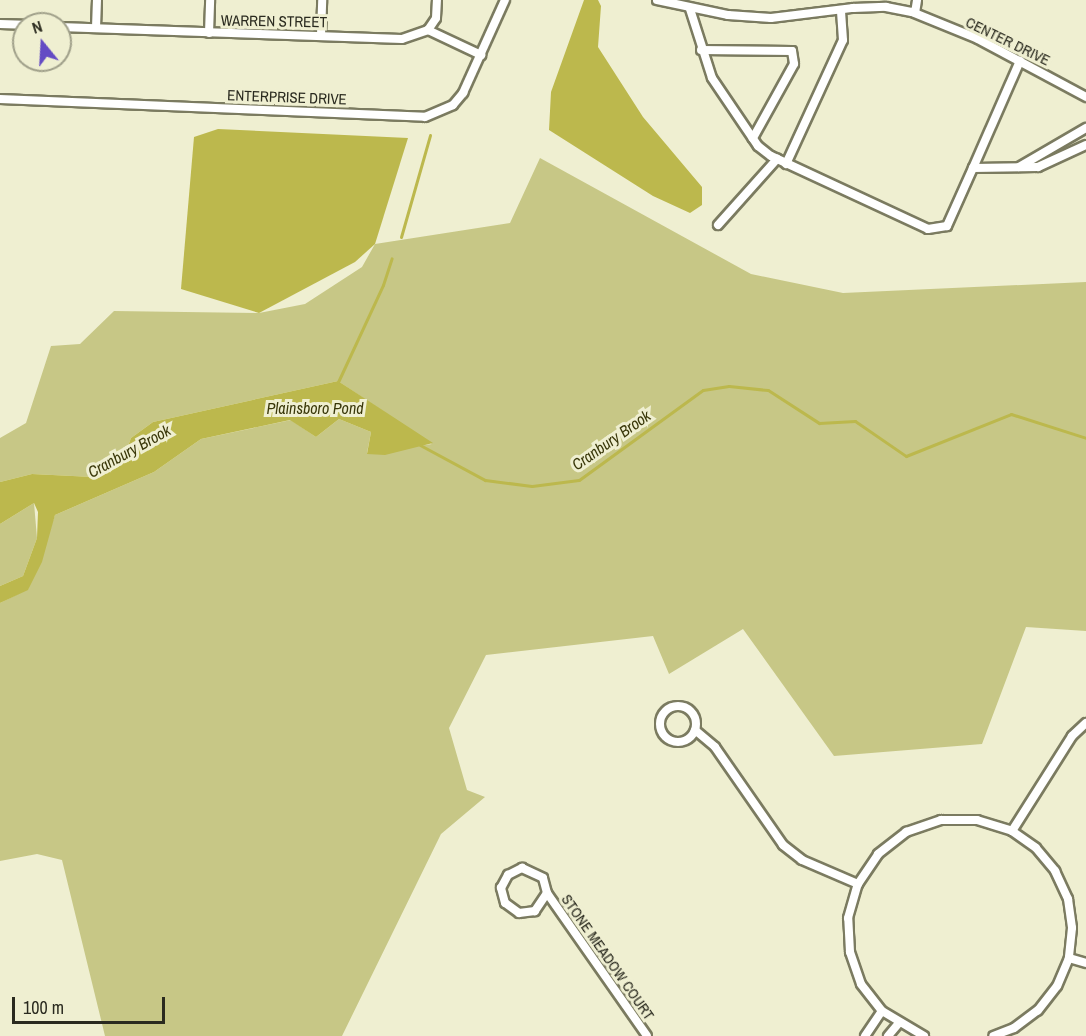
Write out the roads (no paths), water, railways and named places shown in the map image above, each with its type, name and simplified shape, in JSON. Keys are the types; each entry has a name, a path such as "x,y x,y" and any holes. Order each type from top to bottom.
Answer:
{"street":[{"path":"96,28 97,0"},
{"path":"209,33 210,0"},
{"path":"321,35 322,0"},
{"path":"437,0 436,18 429,30 481,55"},
{"name":"ENTERPRISE DRIVE","path":"0,99 425,117 453,105 463,93 505,0"},
{"name":"CENTER DRIVE","path":"657,0 690,9 771,18 886,7 915,13 1020,61 1086,97"},
{"path":"915,13 917,0"},
{"path":"690,9 701,50 712,78 753,138 786,164 937,230 947,226 1020,61"},
{"path":"786,164 843,40 840,10"},
{"name":"WARREN STREET","path":"72,27 402,39 429,30"},
{"path":"701,50 792,51 794,64 753,138"},
{"path":"1017,168 1086,128"},
{"path":"973,168 1038,167 1084,149"},
{"path":"718,225 777,159"},
{"path":"695,730 687,740 674,742 664,735 661,717 670,708 683,707 694,718 695,730 715,747 783,845 801,860 858,884"},
{"path":"1012,831 1072,736 1086,723"},
{"path":"924,1036 898,1024 882,1011 861,984 850,952 849,918 858,884 878,854 899,838 941,820 977,820 1012,831 1036,848 1055,871 1068,898 1072,928 1069,958 1057,986 1038,1010 1014,1028 993,1036"},
{"name":"STONE MEADOW COURT","path":"547,893 535,911 519,913 505,903 501,888 515,870 530,869 543,878 547,893 647,1036"},
{"path":"1069,958 1086,963"},
{"path":"865,1036 882,1011"},
{"path":"888,1036 898,1024"}],"water":[{"path":"584,0 598,0 601,6 598,47 643,117 702,187 702,205 690,213 653,196 549,130 551,92"},
{"path":"218,129 408,138 375,244 355,262 259,313 181,289 194,137"},
{"name":"Plainsboro Pond","path":"338,381 433,443 385,455 367,454 371,432 339,419 316,437 290,420 201,439 154,472 55,515 42,562 28,590 0,603 0,586 23,576 37,538 38,512 34,503 0,524 0,482 32,474 93,477 122,462 131,438 153,422"}],"waterway":[{"path":"401,237 430,135"},
{"path":"338,382 383,285 392,258"},
{"name":"Cranbury Brook","path":"420,445 485,480 532,486 579,480 703,390 729,386 768,390 819,423 855,421 906,456 1011,414 1086,438"}]}
